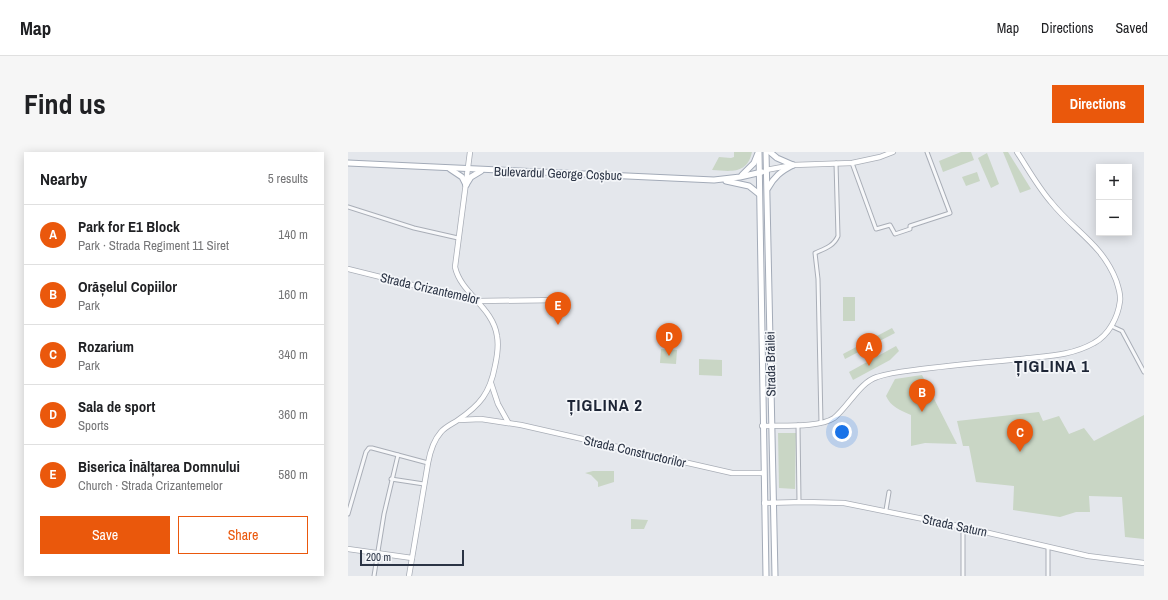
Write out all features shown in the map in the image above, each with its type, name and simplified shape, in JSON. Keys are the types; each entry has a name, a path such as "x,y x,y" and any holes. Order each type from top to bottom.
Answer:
{"main road":[{"name":"Strada Brăilei","path":"758,152 766,576"},
{"path":"740,177 754,163 758,152"},
{"name":"Strada Brăilei","path":"766,152 775,576"},
{"path":"770,152 777,158 793,165"},
{"name":"Bulevardul George Coșbuc","path":"348,164 719,180 740,177 766,170"},
{"path":"767,190 773,179 778,174 793,165"},
{"path":"448,168 462,177 466,185 474,175 482,170"},
{"path":"719,180 736,182 749,186 759,194"}],"street":[{"path":"409,576 424,484 433,446 445,428 477,405 485,395 491,383 497,354 498,337 493,320 459,279 456,271 455,261 470,152"},
{"path":"766,170 793,165 852,163 880,157 893,152"},
{"path":"852,163 876,229 890,224 895,234 910,229 910,226 950,213 927,152"},
{"path":"762,426 821,423 833,418 865,385 877,377 897,372 936,367 1065,354 1096,342 1111,326 1116,319 1120,300 1118,286 1111,268 1093,243 1068,222 1051,203 1017,152"},
{"path":"821,423 818,279 815,253 832,244 838,236 836,164"},
{"path":"348,208 426,232 458,238"},
{"name":"Strada Crizantemelor","path":"348,269 478,301 560,300"},
{"path":"1111,326 1119,328 1122,331 1144,372"},
{"path":"491,383 498,404 508,422"},
{"name":"Strada Constructorilor","path":"457,420 475,419 508,422 732,473 763,473"},
{"path":"798,425 799,502"},
{"path":"348,514 368,448 428,463"},
{"path":"374,576 377,554 398,455"},
{"path":"392,479 424,484"},
{"path":"886,510 889,492"},
{"name":"Strada Saturn","path":"764,503 844,503 886,510 1088,556 1144,563"},
{"path":"963,527 963,576"},
{"path":"1048,547 1048,576"},
{"path":"348,549 412,558"}],"green space":[{"path":"734,152 752,152 750,159 742,168 731,171 712,170 719,157 734,157"},
{"path":"961,152 971,152 974,160 943,172 939,161"},
{"path":"1003,152 1008,152 1031,189 1020,193"},
{"path":"987,153 999,184 991,188 978,158"},
{"path":"977,172 980,181 966,186 962,177"},
{"path":"843,297 855,297 855,321 843,321"},
{"path":"892,328 895,333 845,359 843,354"},
{"path":"896,346 899,351 890,360 853,380 849,372"},
{"path":"661,349 677,350 676,364 660,363"},
{"path":"699,359 722,360 722,376 699,375"},
{"path":"922,375 957,444 925,443 911,446 911,415 893,406 886,396 895,379"},
{"path":"1039,412 1043,421 1059,416 1069,434 1084,428 1094,441 1144,415 1144,539 1125,537 1122,497 1089,496 1090,512 1076,512 1060,517 1013,510 1014,486 976,482 969,446 963,446 957,421"},
{"path":"778,433 796,433 795,489 779,488"},
{"path":"593,471 614,471 614,482 598,487 598,482 591,475 585,473"},
{"path":"631,519 648,520 644,529 631,529"}],"place":[{"name":"Biserica Înălțarea Domnului","path":"558,325"},
{"name":"Sala de sport","path":"669,356"},
{"name":"Park for E1 Block","path":"869,366"},
{"name":"Orășelul Copiilor","path":"922,412"},
{"name":"Rozarium","path":"1020,452"}],"district":[{"name":"ȚIGLINA 1","path":"1052,366"},
{"name":"ȚIGLINA 2","path":"605,405"}]}
